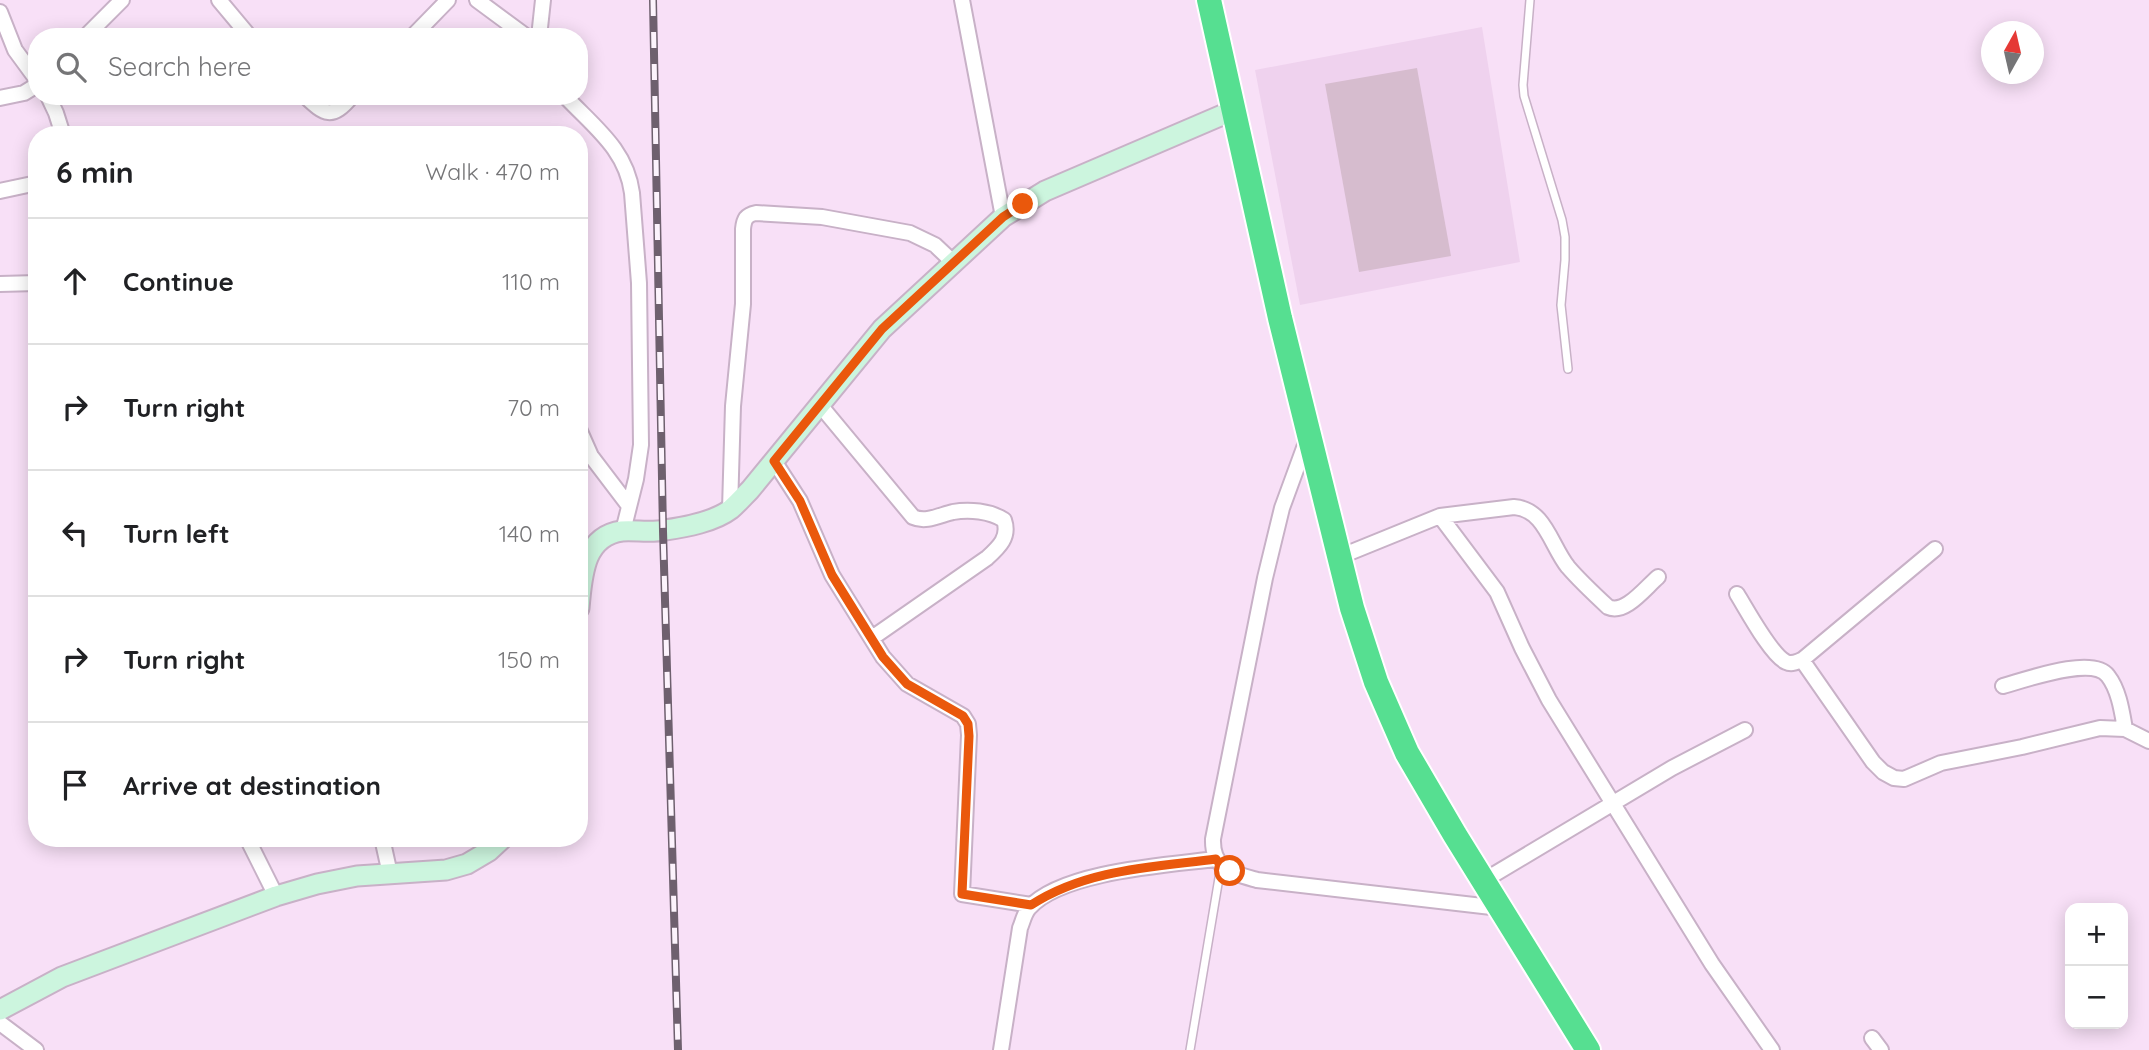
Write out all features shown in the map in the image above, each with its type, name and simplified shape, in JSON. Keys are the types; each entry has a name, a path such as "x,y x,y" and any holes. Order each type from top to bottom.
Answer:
{"highway":[{"path":"1209,0 1280,318 1352,608 1376,682 1407,753 1588,1050"}],"street":[{"path":"219,0 242,28"},
{"path":"421,28 447,0"},
{"path":"477,0 515,28"},
{"path":"540,28 543,0"},
{"path":"962,0 1003,217"},
{"path":"92,28 113,3"},
{"path":"0,12 15,50 28,68"},
{"path":"0,98 28,91"},
{"path":"52,105 62,126"},
{"path":"314,105 329,113 339,110 344,105"},
{"path":"574,105 620,154 630,179 639,283 642,445 624,531"},
{"path":"588,549 600,540 624,531 663,531 714,519 730,509 750,490 882,329 1003,217 1045,191 1234,110"},
{"path":"0,191 28,185"},
{"path":"730,509 733,406 743,304 744,220 756,213 822,217 910,233 935,245 954,263"},
{"path":"0,284 28,283"},
{"path":"820,405 913,517 927,519 955,511 988,513 1004,520 1006,526 1002,543 987,558 872,638"},
{"path":"1309,434 1282,508 1265,578 1213,849 1219,862 1241,876 1257,880 1500,908"},
{"path":"588,449 629,506"},
{"path":"774,461 800,501 832,575 895,673 907,684 954,709 968,724 962,894 1031,905"},
{"path":"1339,557 1440,516 1514,507 1529,510 1542,524 1566,564 1608,607 1618,610 1625,606 1658,577"},
{"path":"1440,516 1497,592 1549,700 1712,964 1772,1050"},
{"path":"1737,594 1779,657 1793,664 1935,549"},
{"path":"1801,660 1873,762 1894,778 1904,779 1941,763 2100,728 2124,729 2149,741"},
{"path":"2003,686 2075,668 2094,668 2109,677 2122,712 2124,729"},
{"path":"1483,881 1672,768 1745,730"},
{"path":"252,847 276,896"},
{"path":"384,847 390,874"},
{"path":"0,1010 62,977 276,896 357,876 446,870 467,864 493,847"},
{"path":"1001,1050 1020,928 1031,905 1069,884 1100,876 1124,871 1219,862"},
{"path":"0,1023 36,1050"}],"lane":[{"path":"1530,0 1522,85 1565,237 1561,305 1567,369"},
{"path":"1190,1050 1219,862"}],"shaded area":[{"path":"1482,27 1520,262 1300,305 1255,70"}],"building":[{"path":"1417,68 1451,256 1359,272 1325,84"}],"railway":[{"path":"653,0 663,531 678,1050"}],"route":[{"path":"1023,204 1003,217 882,329 774,461 800,501 832,575 883,657 907,684 954,709 968,724 962,894 1031,905 1069,884 1124,871 1216,859 1230,871"}]}
